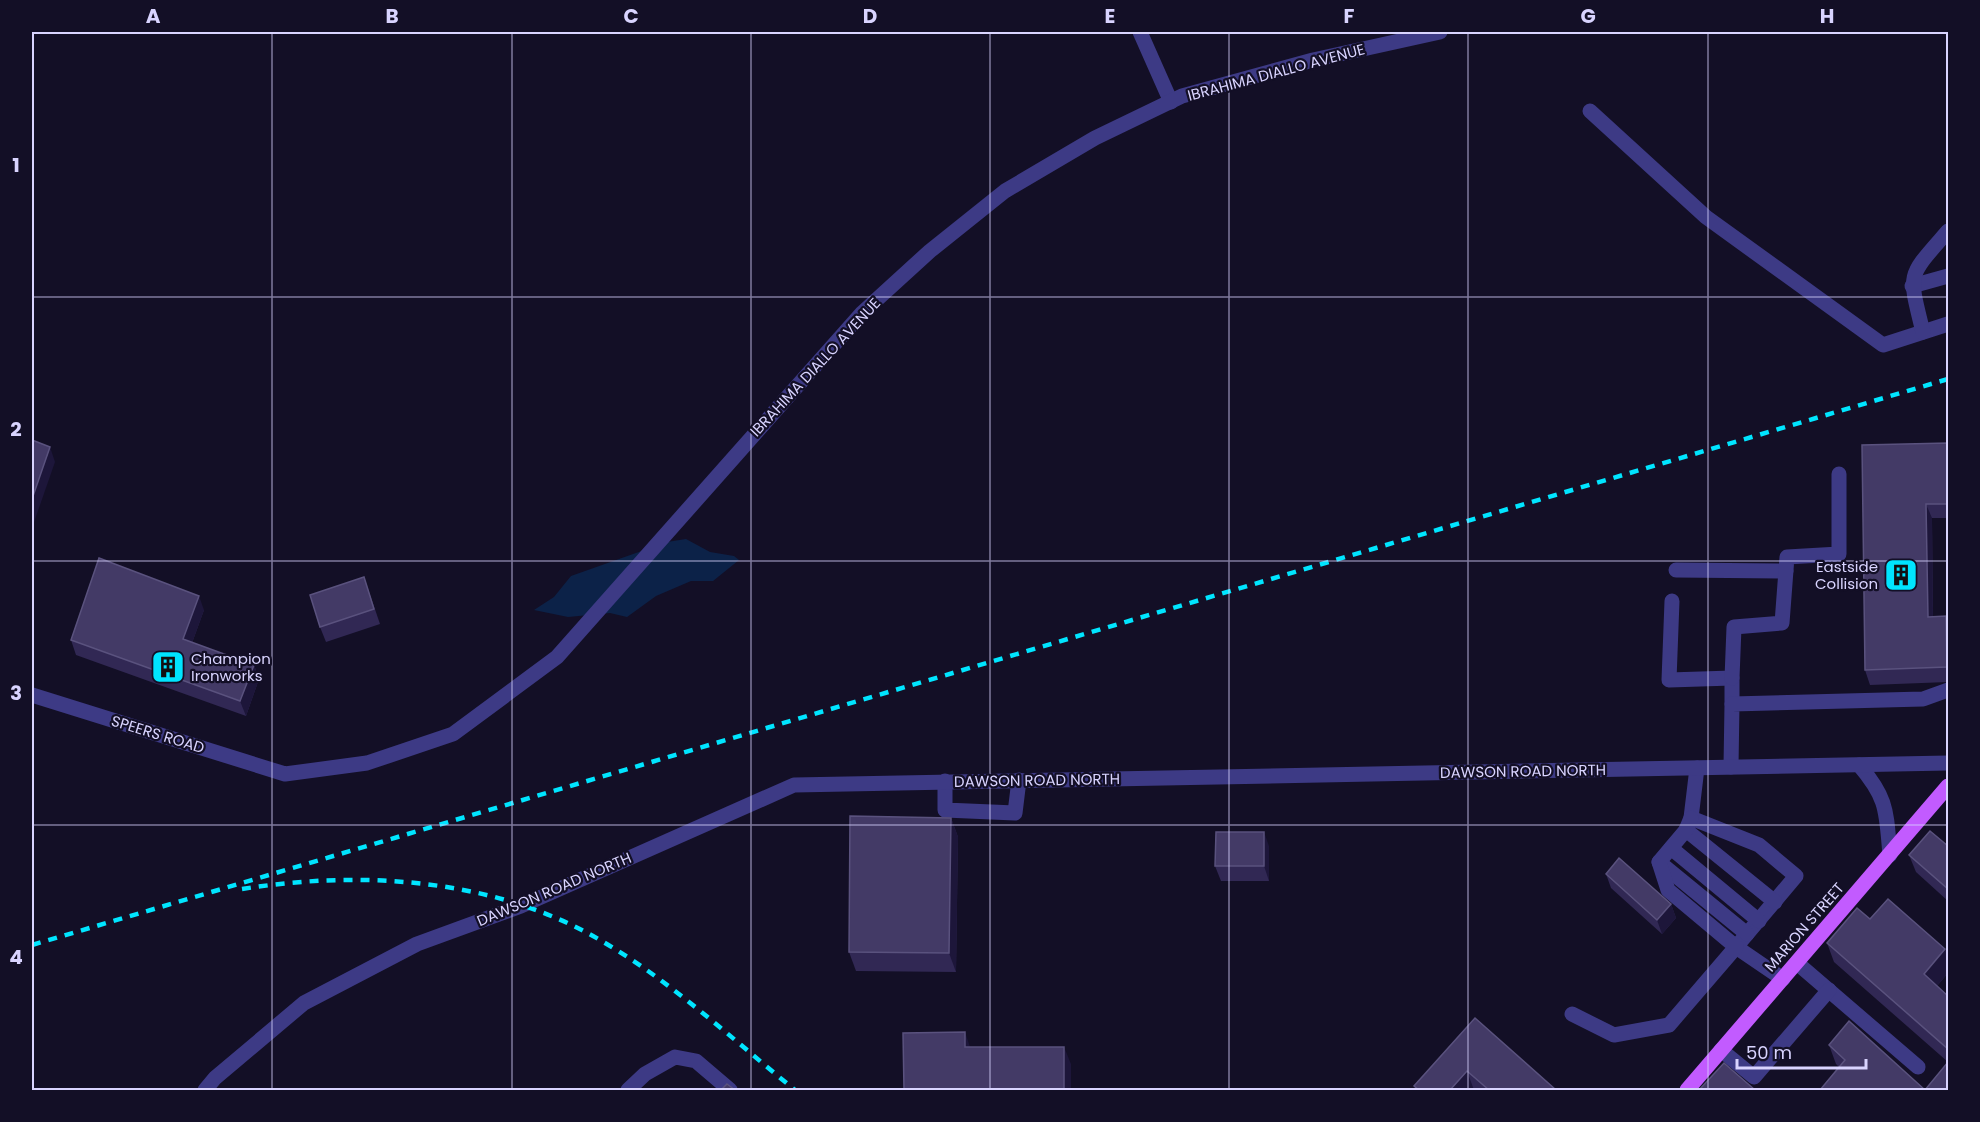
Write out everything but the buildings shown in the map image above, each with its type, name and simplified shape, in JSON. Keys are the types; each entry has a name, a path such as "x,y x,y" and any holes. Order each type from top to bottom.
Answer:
{"main road":[{"name":"MARION STREET","path":"1686,1090 1948,786"}],"street":[{"path":"1140,32 1171,102"},
{"name":"IBRAHIMA DIALLO AVENUE","path":"285,774 367,763 453,734 557,657 862,313 930,251 1005,191 1095,138 1182,96 1313,60 1440,32"},
{"path":"1590,111 1706,218 1883,345 1948,324"},
{"path":"1923,332 1912,286 1915,269 1948,231"},
{"path":"1912,286 1948,276"},
{"path":"1731,767 1734,627 1782,623 1787,557 1839,554 1839,474"},
{"path":"1676,570 1786,571"},
{"path":"1672,601 1669,680 1732,678"},
{"path":"1732,704 1923,699 1948,690"},
{"name":"SPEERS ROAD","path":"32,695 285,774"},
{"name":"DAWSON ROAD NORTH","path":"205,1090 215,1078 304,1003 417,944 521,906 794,785 1948,763"},
{"path":"1859,765 1877,785 1885,801 1890,855"},
{"path":"1659,862 1688,824 1697,768"},
{"path":"945,781 945,810 1015,813 1019,780"},
{"path":"1572,1014 1614,1035 1669,1025 1796,876 1759,845 1688,824"},
{"path":"1688,824 1775,902"},
{"path":"1671,848 1759,921"},
{"path":"1659,862 1747,934"},
{"path":"1659,862 1668,890 1736,947 1783,979"},
{"path":"1797,963 1918,1067"},
{"path":"1721,1050 1754,1077 1828,990"},
{"path":"628,1090 645,1074 675,1057 696,1061 730,1090"}],"water":[{"path":"686,539 710,552 734,556 739,560 713,581 691,581 656,596 627,617 610,613 568,617 534,610 554,597 571,576 667,542"}],"railway":[{"path":"32,945 1948,379"},
{"path":"242,889 287,883 380,880 426,884 516,903 559,919 626,956 700,1011 795,1090"}],"place":[{"name":"Eastside Collision","path":"1901,575"},
{"name":"Champion Ironworks","path":"168,667"}]}
